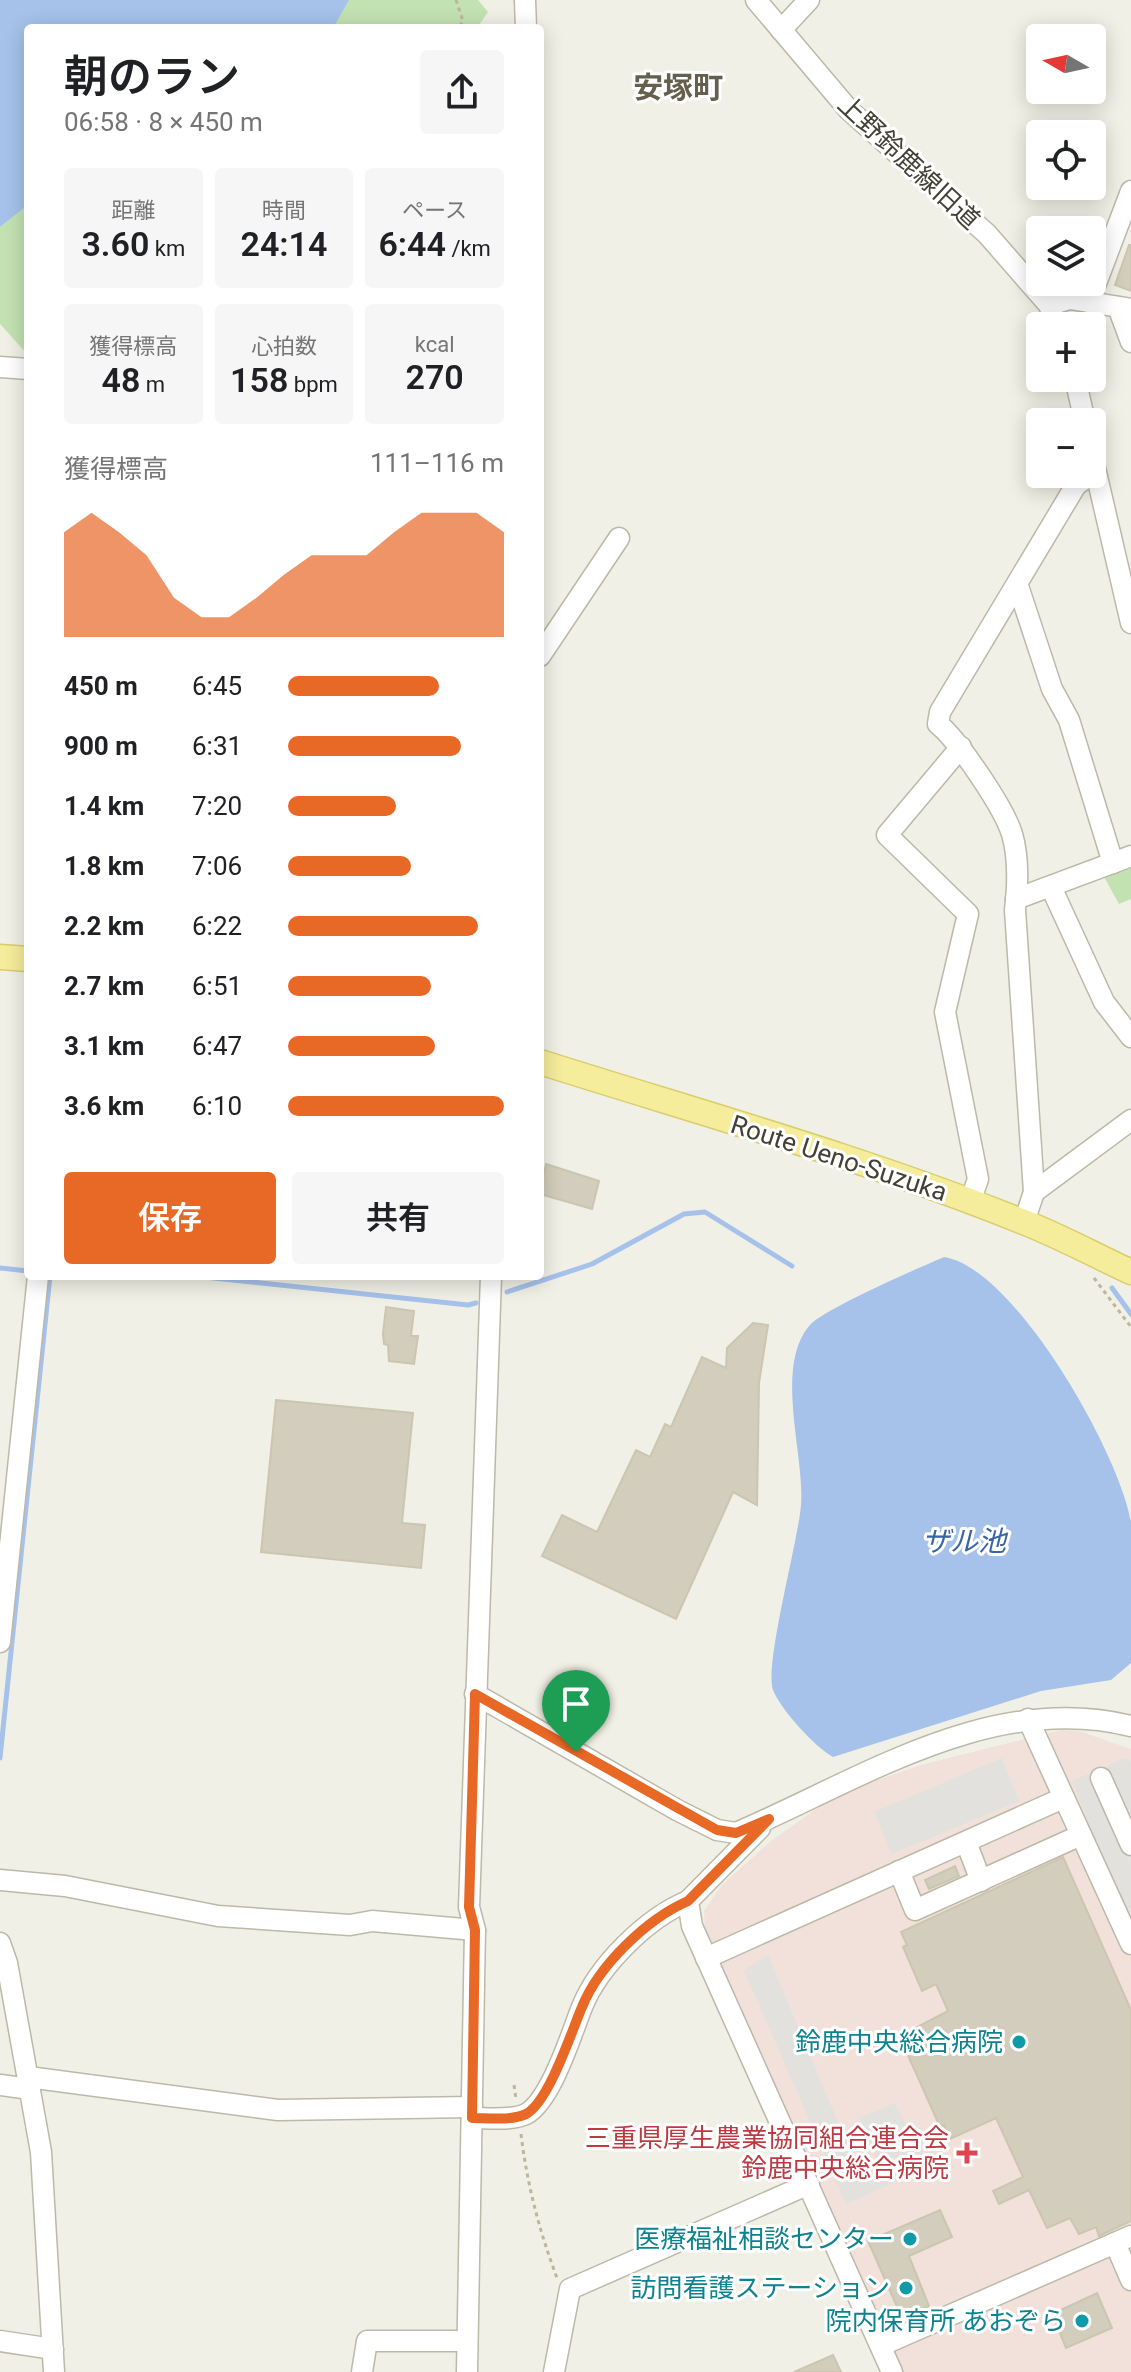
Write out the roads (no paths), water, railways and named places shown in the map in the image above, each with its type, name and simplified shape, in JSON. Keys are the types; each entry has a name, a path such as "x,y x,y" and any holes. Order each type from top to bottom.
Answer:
{"main road":[{"path":"0,957 24,959"},
{"name":"Route Ueno-Suzuka","path":"544,1063 856,1161 1024,1222 1131,1272"}],"street":[{"path":"525,0 526,24"},
{"name":"上野鈴鹿線旧道","path":"756,0 849,110 987,234 1049,305 1052,312"},
{"path":"781,30 809,0"},
{"path":"1089,302 1131,191"},
{"path":"1049,305 1070,299 1124,308 1131,342"},
{"path":"0,367 24,369"},
{"path":"1024,1222 1034,1192 1016,899 1018,868 1012,833 961,747 938,724 940,712 1074,488"},
{"path":"1101,488 1125,566 1131,623"},
{"path":"544,650 619,538"},
{"path":"1016,899 1122,860 1069,720 1052,689 1018,586"},
{"path":"961,747 887,835 968,914 945,1012 978,1179 970,1202"},
{"path":"1051,887 1104,1002 1131,1037"},
{"path":"1034,1192 1131,1120"},
{"path":"0,1642 38,1280"},
{"path":"467,2372 475,1930 469,1907 491,1280"},
{"path":"475,1694 717,1830 736,1833 905,1754 1028,1719 1091,1718 1131,1726"},
{"path":"1028,1719 1086,1847 1126,1920 1131,1944"},
{"path":"1101,1778 1131,1845"},
{"path":"706,1958 899,1871 951,1842 1063,1798"},
{"path":"0,2085 29,2083 278,2110 472,2112 518,2117 536,2107 563,2056 591,1989 618,1954 674,1907 688,1901 769,1819"},
{"path":"951,1842 981,1881"},
{"path":"899,1871 915,1910 981,1881 1086,1847"},
{"path":"2,1880 65,1886 218,1916 350,1925 372,1921 475,1930"},
{"path":"688,1901 692,1926 892,2372"},
{"path":"0,1943 41,2152 54,2372"},
{"path":"554,2372 570,2289 809,2184"},
{"path":"882,2345 1123,2240 1131,2280"},
{"path":"0,2341 53,2349"},
{"path":"362,2372 367,2341 467,2341"}],"water":[{"path":"0,0 349,0 335,24 24,24 24,208 0,227"},
{"name":"ザル池","path":"944,1257 972,1269 1002,1293 1060,1368 1107,1453 1131,1522 1131,1663 1111,1680 1041,1691 833,1757 808,1737 783,1708 773,1690 771,1676 801,1505 793,1412 794,1365 799,1344 809,1326 818,1319 872,1289"}],"waterway":[{"path":"544,1280 592,1264 684,1214 705,1212 792,1266"},
{"path":"0,1268 24,1271"},
{"path":"0,1758 50,1280"},
{"path":"233,1280 468,1305 476,1303"},
{"path":"507,1292 543,1280"},
{"path":"1112,1288 1131,1314"}],"place":[{"name":"鈴鹿中央総合病院","path":"1019,2042"},
{"name":"三重県厚生農業協同組合連合会 鈴鹿中央総合病院","path":"967,2153"},
{"name":"医療福祉相談センター","path":"910,2239"},
{"name":"訪問看護ステーション","path":"906,2288"},
{"name":"院内保育所 あおぞら","path":"1082,2321"}],"district":[{"name":"安塚町","path":"678,88"}]}
